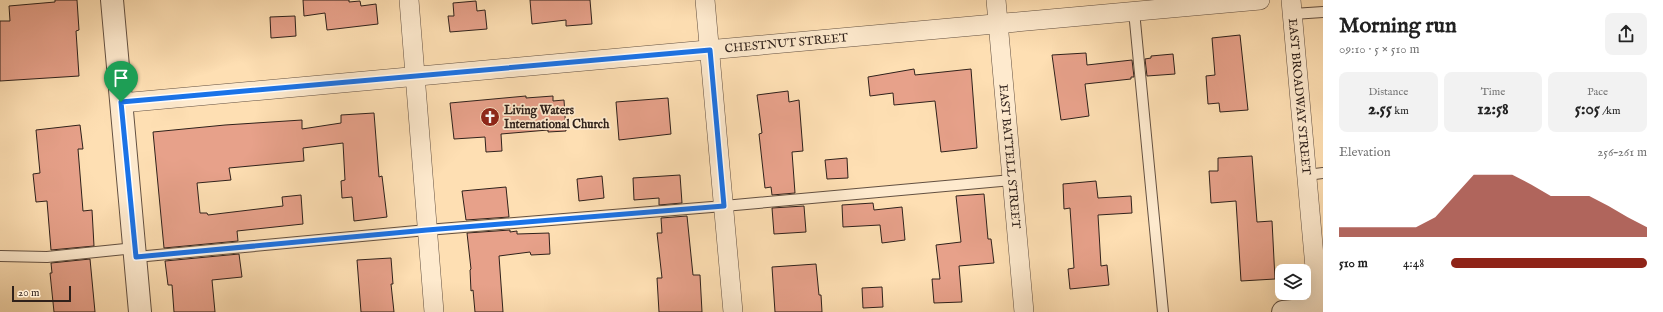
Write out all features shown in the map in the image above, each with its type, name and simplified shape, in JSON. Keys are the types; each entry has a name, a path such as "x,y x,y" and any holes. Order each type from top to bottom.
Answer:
{"street":[{"path":"112,0 136,253 140,312"},
{"path":"409,0 434,312"},
{"path":"705,0 733,312"},
{"name":"EAST BATTELL STREET","path":"996,0 1024,312"},
{"name":"CHESTNUT STREET","path":"121,102 1260,0"},
{"name":"EAST BROADWAY STREET","path":"1292,7 1315,174 1320,310"},
{"path":"1283,312 1320,310"}],"lane":[{"path":"1292,7 1323,12"},
{"path":"1134,11 1163,312"},
{"path":"0,256 47,257 136,253 724,206 1012,180"}],"building":[{"path":"55,0 77,0 79,30 76,31 79,76 0,81 0,21 10,21 9,6 55,2"},
{"path":"303,0 360,1 361,6 376,4 378,24 327,30 325,13 304,16"},
{"path":"530,0 590,0 592,24 566,26 566,20 532,24"},
{"path":"476,1 477,11 485,10 487,29 450,32 448,16 454,16 453,3"},
{"path":"295,16 296,36 271,38 270,17"},
{"path":"1240,35 1248,110 1220,112 1219,103 1208,104 1206,76 1215,75 1212,38"},
{"path":"1086,53 1087,65 1132,60 1134,77 1131,77 1131,79 1085,84 1089,116 1061,120 1052,55"},
{"path":"1173,54 1175,74 1147,76 1145,59 1151,58 1151,56"},
{"path":"914,69 915,75 971,69 977,148 941,152 935,101 894,105 893,93 870,96 868,77"},
{"path":"788,91 789,102 799,100 803,151 792,152 795,193 772,195 771,187 765,188 759,134 762,133 757,95"},
{"name":"Living Waters International Church","path":"526,96 526,98 553,96 553,101 564,100 566,131 548,132 548,130 501,134 502,151 486,152 485,137 454,139 450,103"},
{"path":"668,98 671,134 619,140 616,102"},
{"path":"374,113 379,177 382,176 387,217 354,221 352,197 342,198 341,181 345,180 343,143 303,148 304,161 229,168 231,180 197,183 200,213 207,213 208,215 283,206 282,197 301,195 303,224 237,231 238,241 164,248 153,132 302,120 302,129 341,123 341,115"},
{"path":"80,125 83,149 78,149 83,211 92,210 94,246 51,250 47,201 36,202 33,174 40,173 36,130"},
{"path":"1252,156 1257,222 1272,221 1275,279 1241,281 1236,201 1211,203 1209,171 1218,171 1218,158"},
{"path":"847,158 848,178 827,179 825,160"},
{"path":"680,175 682,203 659,205 659,198 634,200 633,178"},
{"path":"602,176 604,198 579,201 577,179"},
{"path":"1096,181 1098,198 1131,196 1132,213 1098,215 1101,266 1107,265 1109,285 1070,289 1068,269 1074,268 1070,208 1064,209 1063,184"},
{"path":"506,187 509,217 466,220 462,191"},
{"path":"984,194 988,239 991,239 994,263 959,266 962,302 934,303 932,279 940,279 936,245 961,242 956,196"},
{"path":"873,203 874,210 902,207 905,240 882,243 880,225 843,227 842,205"},
{"path":"804,206 806,232 774,234 772,208"},
{"path":"687,216 693,275 700,275 702,312 659,312 657,278 662,278 657,233 662,233 661,218"},
{"path":"510,230 510,232 517,231 517,234 549,233 550,254 531,255 530,252 499,256 503,312 475,312 473,290 471,291 471,269 467,233"},
{"path":"239,254 242,277 212,280 215,312 174,312 172,285 168,285 165,261"},
{"path":"391,258 393,284 391,284 394,312 361,312 357,260"},
{"path":"90,259 95,312 54,312 50,273 52,273 51,263"},
{"path":"816,264 822,312 775,312 772,267"},
{"path":"882,287 883,307 863,308 862,288"}],"place":[{"name":"Living Waters International Church","path":"490,117"}],"route":[{"path":"710,50 724,206 427,230 136,257 121,102 710,50"}]}
